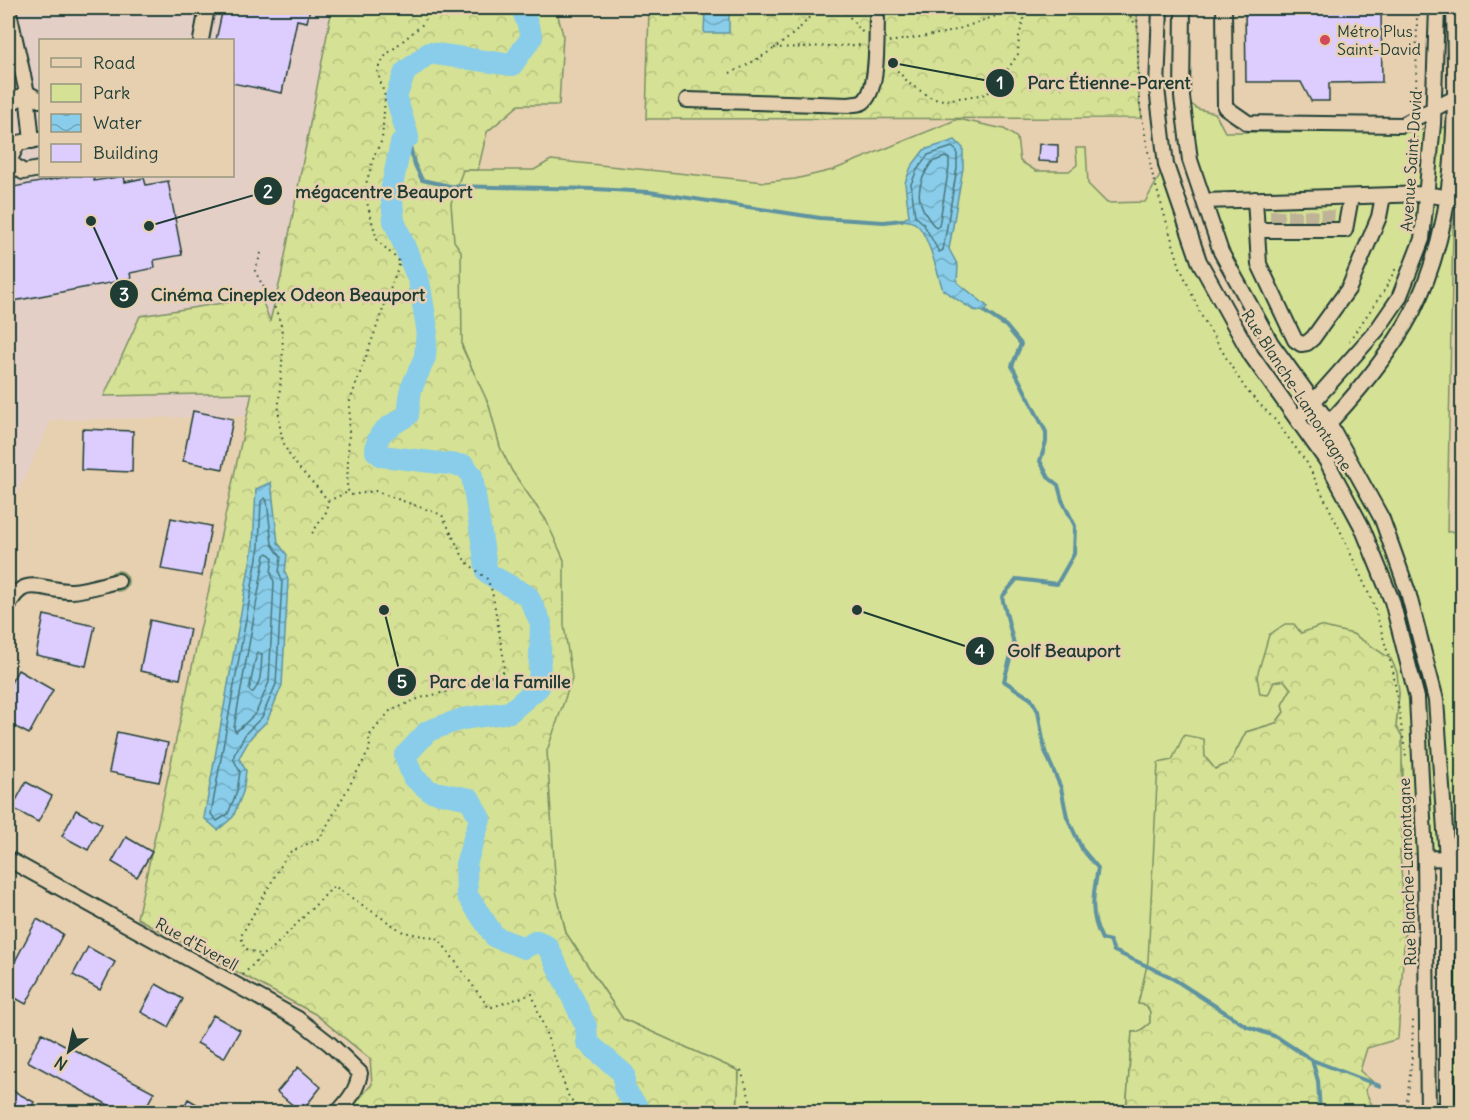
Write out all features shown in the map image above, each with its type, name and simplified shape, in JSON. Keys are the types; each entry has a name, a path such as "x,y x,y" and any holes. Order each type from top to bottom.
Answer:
{"street":[{"path":"201,39 207,8"},
{"name":"Rue Blanche-Lamontagne","path":"1160,8 1157,88 1166,165 1199,261 1251,356 1326,460 1362,527 1392,601 1417,698 1425,858 1428,1113"},
{"name":"Rue Blanche-Lamontagne","path":"1184,8 1182,97 1190,160 1221,252 1272,343 1329,423 1382,519 1408,592 1436,700 1446,859 1447,1113"},
{"path":"1224,8 1225,107 1248,123 1402,125 1455,98"},
{"name":"Avenue Saint-David","path":"1298,419 1315,403 1377,330 1399,298 1422,239 1433,124 1437,8"},
{"name":"Avenue Saint-David","path":"1313,440 1394,344 1413,311 1438,245 1448,197 1455,126 1454,8"},
{"path":"8,14 13,64 27,93 36,140 18,143 8,161 23,172 39,169"},
{"path":"687,100 849,105 863,102 872,92 877,19"},
{"path":"27,93 39,99"},
{"path":"8,105 27,93"},
{"path":"1204,201 1255,199 1277,204 1329,203 1352,197 1425,194 1462,200"},
{"path":"1255,199 1259,264 1296,340 1301,344 1313,338 1349,288 1379,217 1383,196"},
{"path":"1257,230 1277,227 1327,227 1345,230 1352,197"},
{"path":"8,607 12,596 22,588 39,586 72,591 118,581"},
{"path":"1425,858 1462,859"},
{"name":"Rue d'Everell","path":"8,859 298,1020 330,1044 360,1073 353,1095 338,1113"}],"path":[{"path":"348,492 350,401 400,262 376,240 364,191 374,156 382,140 385,97 377,70 386,55 423,24 429,8"},
{"path":"730,73 748,65 774,48 810,17 815,8"},
{"path":"842,8 910,84 933,99 945,100 987,94 1002,78 1018,54 1019,36 1027,8"},
{"path":"774,48 874,45 950,32 1019,8"},
{"path":"1121,8 1131,17 1137,27"},
{"path":"1417,8 1417,153"},
{"path":"261,253 255,272 281,325 283,352 278,416 285,446 296,466 328,501"},
{"path":"1344,346 1384,291 1399,261"},
{"path":"1290,408 1275,420 1307,463 1373,603 1393,671 1406,762"},
{"path":"262,955 244,948 241,936 288,853 320,838 370,749 369,736 390,711 420,698 462,688 504,671 492,591 487,579 465,561 442,515 375,491 351,495 348,492"},
{"path":"328,501 348,492"},
{"path":"311,535 326,512 328,501"},
{"path":"235,984 262,955 271,951 334,886 403,932 439,939 489,1008 532,994 568,1095 580,1113"},
{"path":"1406,1113 1413,1020"},
{"path":"741,1070 754,1113"}],"shaded area":[{"path":"8,8 332,8 281,277 247,416 51,420 8,514"}],"green space":[{"path":"332,8 556,8 563,35 559,105 519,105 487,132 478,170 463,170 451,203 454,241 461,251 462,347 489,405 500,447 512,471 546,520 564,560 564,625 572,678 547,751 556,891 566,933 623,1019 739,1071 737,1112 348,1112 372,1084 370,1059 315,1014 137,918 252,393 104,396 140,316 261,297 270,321 281,277"},
{"path":"649,8 1137,8 1139,100 1142,118 646,119"},
{"path":"1182,97 1198,109 1215,113 1225,132 1405,132 1455,126 1447,532 1462,531 1462,1112 1447,1112 1446,859 1425,858 1416,854 1402,853 1403,769 1396,727 1399,693 1353,634 1274,682 1284,680 1291,689 1282,705 1284,712 1276,723 1246,732 1230,763 1215,769 1205,757 1138,1003 1146,1004 1150,1012 1150,1023 1138,1032 1132,1032 1126,1112 737,1112 739,1071 623,1019 566,933 551,871 543,751 546,520 503,459 490,411 461,343 440,223 460,170 534,170 551,160 765,182 795,179 833,170 958,119 1004,129 1017,138 1020,161 1036,171 1069,171 1077,165 1076,148 1086,148 1088,184 1107,203 1145,202 1166,165 1199,261 1273,385 1291,369 1221,252 1190,160"},
{"path":"118,571 125,574 128,581 125,588 118,591 111,588 108,581 111,574"},
{"path":"1285,624 1294,624 1301,633 1320,626 1353,634 1391,659 1397,672 1399,693 1396,727 1402,736 1402,853 1400,851 1405,930 1398,1039 1367,1048 1360,1071 1372,1081 1365,1090 1375,1112 1126,1112 1132,1032 1139,1032 1150,1023 1150,1012 1146,1005 1138,1004 1148,961 1158,763 1172,760 1184,735 1204,739 1205,757 1215,769 1230,763 1246,732 1276,723 1284,712 1282,705 1291,689 1284,680 1274,682 1268,695 1260,694 1257,676 1269,635"}],"water":[{"path":"705,8 729,8 729,33 704,33"},
{"path":"955,140 963,148 963,168 949,249 958,266 957,282 988,307 985,312 973,310 943,290 925,236 914,223 902,220 909,216 905,183 911,167 924,150"},
{"path":"271,482 278,543 287,555 285,572 288,580 282,685 267,721 251,737 239,758 246,771 243,792 233,817 218,830 204,818 253,546 256,489"}],"building":[{"path":"223,8 310,8 307,22 297,20 282,93 234,83 234,39 216,39"},
{"path":"1245,8 1381,8 1382,82 1329,83 1329,101 1311,101 1301,82 1246,82"},
{"path":"1039,144 1058,145 1058,162 1038,161"},
{"path":"66,177 93,177 94,181 124,177 125,182 144,178 146,185 168,181 182,255 154,260 155,268 130,273 131,279 8,302 8,188"},
{"path":"193,411 233,419 223,469 183,461"},
{"path":"82,429 133,431 132,472 81,470"},
{"path":"171,518 211,526 202,576 161,569"},
{"path":"44,615 95,626 86,666 36,655"},
{"path":"150,620 190,629 180,679 140,671"},
{"path":"18,670 53,690 29,734 8,723 8,688"},
{"path":"117,732 168,743 159,782 109,772"},
{"path":"26,782 52,796 38,822 12,808"},
{"path":"76,810 102,824 88,850 62,836"},
{"path":"126,837 152,852 137,877 112,862"},
{"path":"37,919 63,934 26,1004 8,994 8,975"},
{"path":"88,947 115,962 100,990 73,975"},
{"path":"156,984 183,999 168,1027 141,1012"},
{"path":"213,1015 240,1030 224,1058 197,1043"},
{"path":"42,1033 154,1092 143,1113 123,1113 27,1061"},
{"path":"298,1067 321,1087 301,1112 277,1092"},
{"path":"8,1088 34,1102 29,1113 8,1113"},
{"path":"188,1099 212,1113 181,1113"}],"waterway":[{"path":"522,8 532,37 512,65 429,53 405,72 396,97 408,137 401,143 391,191 394,221 419,281 427,328 425,357 411,389 408,415 382,433 376,451 382,456 465,466 472,476 487,573 528,596 541,623 539,687 510,712 462,719 428,731 405,756 413,777 430,791 470,799 480,819 466,864 467,895 495,937 524,948 537,941 548,947 586,1026 587,1042 624,1074 624,1089 641,1112"},
{"path":"408,137 414,163 422,180 450,186 649,192 820,218 884,222 902,220"},
{"path":"985,312 1006,326 1021,344 1012,366 1046,432 1046,442 1040,461 1049,478 1058,485 1062,500 1075,526 1074,554 1057,584 1017,579 1002,597 1014,644 1004,681 1031,699 1038,711 1045,751 1061,788 1067,817 1082,849 1098,868 1094,913 1102,939 1110,941 1114,951 1169,976 1246,1026 1277,1037 1312,1060 1380,1086"},
{"path":"1312,1060 1318,1081 1320,1112"}],"tunnel":[{"path":"1277,209 1277,224"},
{"path":"1294,209 1294,224"},
{"path":"1310,224 1311,209"},
{"path":"1327,224 1328,209"}],"place":[{"name":"Métro Plus Saint-David","path":"1325,40"},
{"name":"Parc Étienne-Parent","path":"893,63"},
{"name":"Cinéma Cineplex Odeon Beauport","path":"91,221"},
{"name":"mégacentre Beauport","path":"149,226"},
{"name":"Parc de la Famille","path":"384,610"},
{"name":"Golf Beauport","path":"857,610"}]}
